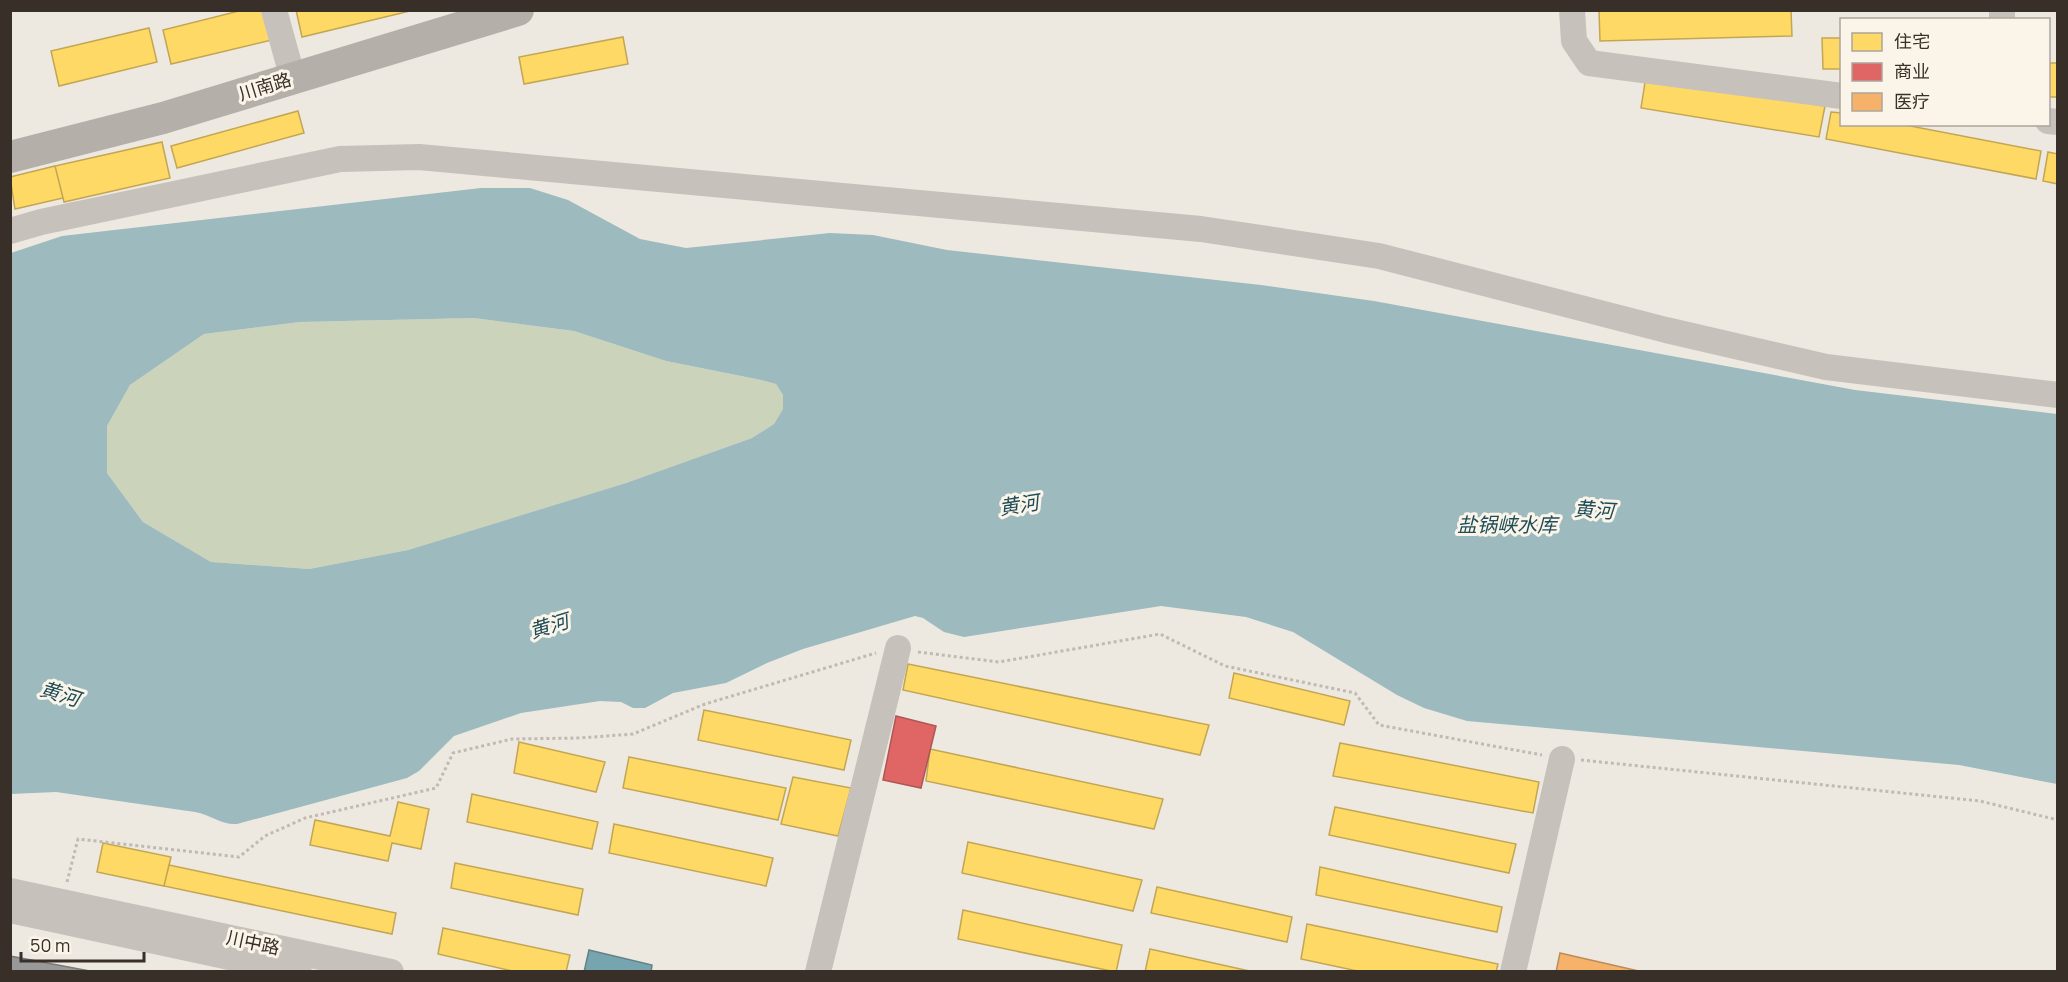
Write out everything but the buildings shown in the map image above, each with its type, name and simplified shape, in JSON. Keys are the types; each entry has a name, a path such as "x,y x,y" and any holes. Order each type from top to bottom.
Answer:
{"main road":[{"name":"川南路","path":"10,157 163,118 518,10"}],"street":[{"path":"274,10 293,79"},
{"path":"1572,10 1574,41 1590,63 1840,96"},
{"path":"10,231 41,222 340,159 419,157 1201,230 1379,256 1666,330 1826,367 2058,395"},
{"path":"818,972 898,648"},
{"path":"1513,972 1562,759"},
{"name":"川中路","path":"10,891 391,972"},
{"name":"川中路","path":"10,910 299,972"}],"path":[{"path":"62,902 78,839 239,857 265,836 306,818 436,788 453,753 512,739 580,738 633,734 705,704 914,643 918,652 999,662 1160,634 1225,666 1355,693 1379,725 1562,759 1980,801 2058,820"}],"green space":[{"path":"474,318 574,331 666,361 776,384 783,395 783,409 774,424 752,438 626,483 408,550 309,569 211,562 143,522 107,473 107,426 130,385 204,334 300,322"}],"water":[{"name":"盐锅峡水库","path":"481,188 530,188 568,200 640,239 686,248 830,233 873,235 947,250 1261,285 1374,301 1855,390 2057,414 2057,784 1959,765 1467,721 1424,708 1397,695 1293,632 1246,617 1161,606 964,637 944,632 923,618 915,616 803,649 726,683 673,693 645,708 633,708 621,702 600,701 521,713 454,736 419,771 407,778 237,824 226,823 195,812 56,792 11,794 11,253 62,236","holes":["474,318 574,331 666,361 776,384 783,395 783,409 774,424 752,438 626,483 408,550 309,569 211,562 143,522 107,473 107,426 130,385 204,334 300,322"]}],"water label":[{"name":"黄河","path":"1019,505"},
{"name":"黄河","path":"1594,510"},
{"name":"黄河","path":"549,626"},
{"name":"黄河","path":"60,694"}]}
